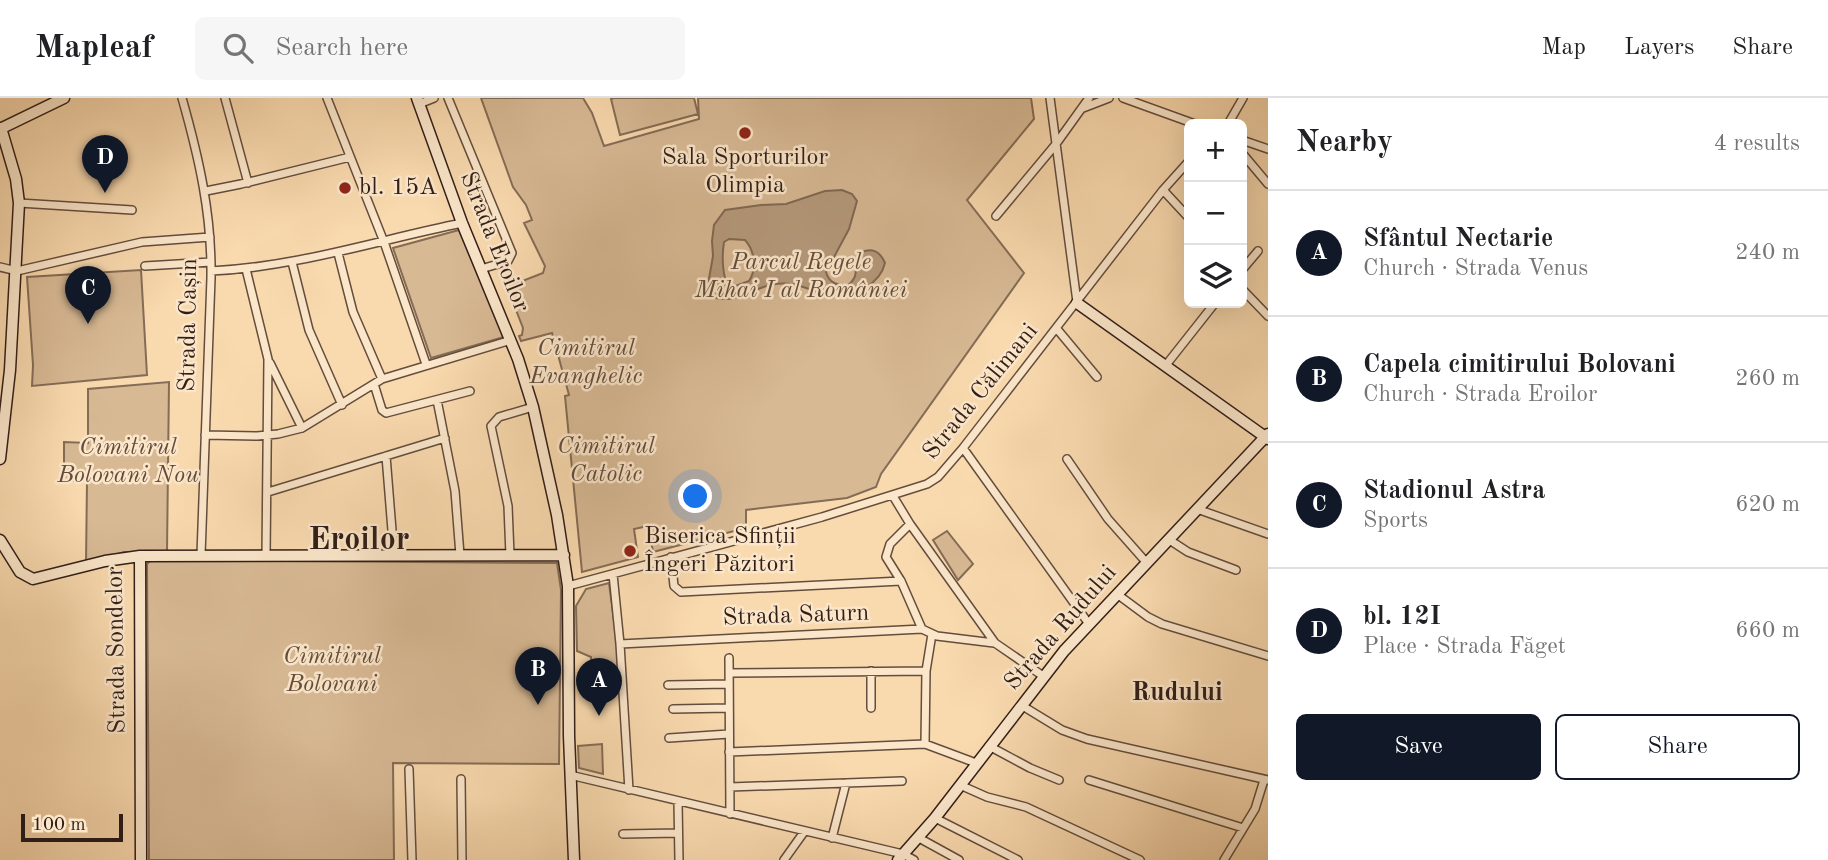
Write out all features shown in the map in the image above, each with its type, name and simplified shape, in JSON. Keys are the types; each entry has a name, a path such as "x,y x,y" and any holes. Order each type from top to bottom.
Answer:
{"street":[{"path":"0,459 19,203 16,179 0,127 64,98"},
{"name":"Strada Cașin","path":"182,98 206,191 210,237 201,555"},
{"path":"225,98 248,183"},
{"path":"327,98 384,243 426,364"},
{"path":"418,101 434,98"},
{"path":"448,98 512,253 508,261 481,270"},
{"path":"1050,98 1077,303 1267,437"},
{"path":"996,216 1056,144 1089,98"},
{"path":"1082,108 1109,98"},
{"path":"1123,98 1184,120"},
{"path":"1153,109 1157,98"},
{"path":"1231,119 1243,98"},
{"name":"Strada Eroilor","path":"418,101 462,223 511,340 533,407 564,555 568,586 570,775 574,860"},
{"path":"1247,142 1268,149"},
{"path":"206,191 248,183 350,156"},
{"path":"1247,159 1268,184"},
{"name":"Strada Călimani","path":"568,586 892,496 934,481 963,448 1184,167"},
{"path":"1163,190 1184,213"},
{"path":"19,203 132,209"},
{"path":"211,271 292,262 462,223"},
{"path":"0,267 16,271 142,242 210,237"},
{"path":"1247,264 1258,251"},
{"path":"338,253 355,319 382,379"},
{"path":"145,265 211,262"},
{"path":"292,262 309,330 342,405"},
{"path":"246,269 268,359 302,428"},
{"path":"1247,294 1268,316"},
{"path":"1166,365 1211,308"},
{"path":"1057,329 1097,377"},
{"path":"205,435 268,435 302,428 382,379 511,340"},
{"path":"266,556 268,359"},
{"path":"374,384 382,410 386,413 470,391"},
{"path":"437,400 454,491 460,555"},
{"path":"510,555 508,506 491,425 499,417 533,407"},
{"name":"Strada Rudului","path":"905,858 1044,676 1146,562 1267,437"},
{"path":"268,492 444,438"},
{"path":"963,448 1089,624"},
{"path":"386,456 394,555"},
{"path":"1067,459 1108,519 1146,562"},
{"path":"892,496 995,643 1044,676"},
{"path":"1197,509 1268,534"},
{"name":"Strada Saturn","path":"620,644 922,629 901,581 887,561 886,551 910,524"},
{"name":"Strada Sondelor","path":"0,540 20,572 33,579 105,561 140,556 141,860"},
{"path":"1168,540 1188,552 1236,570"},
{"path":"140,556 564,555"},
{"path":"671,557 674,586 681,592 901,581"},
{"path":"613,574 629,790"},
{"path":"1117,594 1147,617 1161,624 1268,656"},
{"path":"922,629 932,634 995,643"},
{"path":"925,744 926,671 932,634"},
{"path":"729,658 730,814"},
{"path":"871,671 871,708"},
{"path":"729,673 926,671"},
{"path":"668,685 729,684"},
{"path":"1021,705 1062,730 1087,739 1266,780 1259,800 1224,860"},
{"path":"673,709 729,708"},
{"path":"669,738 729,734"},
{"path":"729,752 925,744 976,763"},
{"path":"989,746 1059,780"},
{"path":"410,769 412,860"},
{"path":"570,775 905,858"},
{"path":"461,779 462,860"},
{"path":"1089,780 1243,828"},
{"path":"730,787 902,781"},
{"path":"831,838 846,783"},
{"path":"960,785 987,797 1026,807 1140,860"},
{"path":"678,802 679,860"},
{"path":"935,818 1018,860"},
{"path":"784,860 804,832"},
{"path":"623,834 678,833"},
{"path":"919,838 959,860"}],"green space":[{"name":"Parcul Regele Mihai I al României","path":"481,98 583,98 592,113 604,146 699,119 698,98 1031,98 1034,119 967,200 1024,273 881,474 876,487 847,498 746,510 746,528 653,552 648,526 634,529 638,557 582,572 565,396 569,395 552,333 521,341 519,336 522,335 523,328 507,287 543,273 545,266 524,223 532,220 526,205 513,187"},
{"path":"694,98 698,114 620,135 611,99"},
{"path":"459,230 504,337 431,358 393,248"},
{"path":"141,270 147,375 32,386 27,277"},
{"name":"Cimitirul Bolovani Nou","path":"169,382 167,553 124,552 86,564 87,481 64,481 64,442 88,443 88,389"},
{"path":"947,531 973,564 958,580 933,540"},
{"name":"Cimitirul Bolovani","path":"151,560 557,563 561,590 559,764 393,763 394,860 149,860 147,564"},
{"path":"609,583 622,679 593,683 591,657 577,651 576,606 586,589"},
{"path":"602,744 603,774 579,768 578,746"}],"shaded area":[{"path":"842,190 852,194 857,201 849,229 826,272 827,276 834,283 847,286 854,278 858,253 871,250 877,252 885,263 872,283 858,291 842,295 781,284 763,287 734,298 718,299 710,296 707,290 713,256 714,225 725,210 786,204 825,191","holes":["729,239 745,240 753,255 753,271 749,281 733,287 727,284 724,274 724,242"]}],"place":[{"name":"Sala Sporturilor Olimpia","path":"745,133"},
{"name":"bl. 15A","path":"345,188"},
{"name":"bl. 12I","path":"105,193"},
{"name":"Stadionul Astra","path":"88,324"},
{"name":"Biserica Sfinții Îngeri Păzitori","path":"630,551"},
{"name":"Capela cimitirului Bolovani","path":"538,705"},
{"name":"Sfântul Nectarie","path":"599,716"}],"district":[{"name":"Eroilor","path":"359,541"},
{"name":"Rudului","path":"1177,693"}],"park label":[{"name":"Cimitirul Evanghelic","path":"586,363"},
{"name":"Cimitirul Catolic","path":"606,461"}]}
